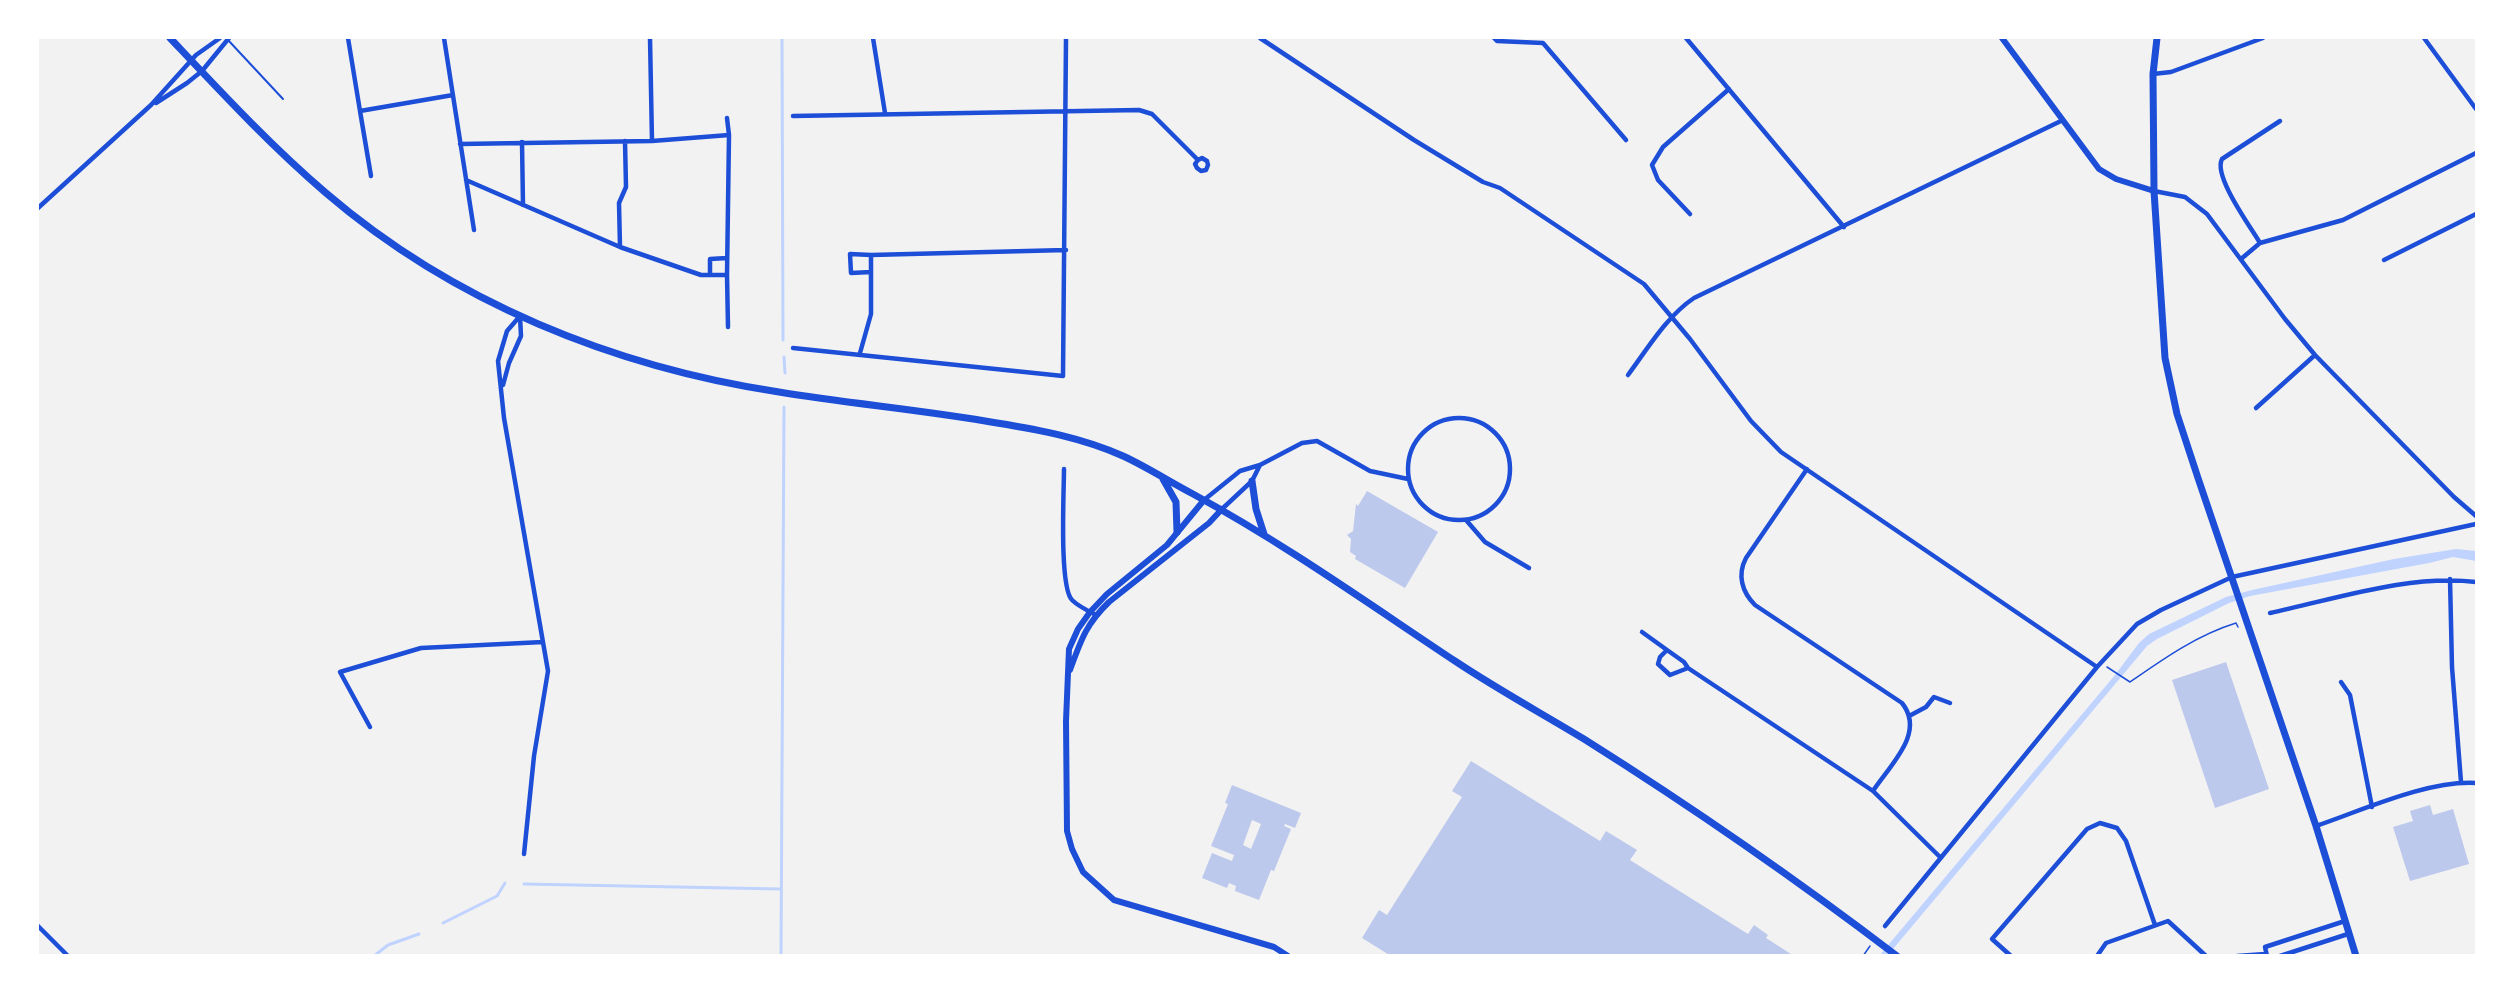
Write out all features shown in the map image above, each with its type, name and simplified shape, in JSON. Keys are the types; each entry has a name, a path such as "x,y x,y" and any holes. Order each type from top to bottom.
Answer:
{"main road":[{"path":"170,38 286,158 330,197 436,271 520,316 612,353 680,372 780,393 956,415 1037,430 1084,441 1123,457 1264,534 1457,663 1583,739 1702,816 1897,955"},
{"path":"2157,38 2153,74 2154,191 2165,358 2177,414 2316,826 2356,956"},
{"path":"1162,477 1176,502 1177,532"},
{"path":"1252,481 1256,509 1264,534"}],"street":[{"path":"38,208 151,105 191,60 220,38"},
{"path":"151,105 202,71 229,38"},
{"path":"348,38 371,176"},
{"path":"444,38 474,230"},
{"path":"650,38 652,141"},
{"path":"873,38 885,113"},
{"path":"793,348 860,353 1063,376 1066,250 1066,38"},
{"path":"1260,38 1414,140 1484,182 1500,188 1644,284 1672,316 1765,437 1781,452 2097,667"},
{"path":"1494,38 1497,41 1543,43 1626,140"},
{"path":"1686,38 1844,226"},
{"path":"2002,38 2099,169 2116,179 2154,191 2185,197 2197,204 2315,355 2476,516"},
{"path":"2153,74 2171,72 2263,38"},
{"path":"2424,38 2476,109"},
{"path":"1690,214 1658,180 1652,165 1663,147 1729,89"},
{"path":"360,111 453,95"},
{"path":"793,116 1139,110 1152,114 1198,160"},
{"path":"727,118 729,135 728,327"},
{"path":"1628,375 1672,316 1681,306 1694,298 2063,120"},
{"path":"2260,243 2232,197 2219,171 2219,164 2222,159 2280,121"},
{"path":"460,144 652,141 729,135"},
{"path":"620,247 620,203 626,187 625,141"},
{"path":"522,142 523,205"},
{"path":"2241,259 2260,243 2343,220 2476,153"},
{"path":"466,180 620,247 701,275 727,275"},
{"path":"2384,260 2476,214"},
{"path":"871,272 851,273 850,254 1066,250"},
{"path":"860,353 871,314 871,255"},
{"path":"710,275 710,259 727,258"},
{"path":"520,316 507,331 498,361 504,418 548,671 534,756 524,854"},
{"path":"502,390 509,363 520,336 520,316"},
{"path":"2256,408 2315,355"},
{"path":"1454,417 1471,418 1486,425 1499,436 1511,469 1507,487 1498,502 1484,514 1466,520 1447,519 1429,511 1416,497 1408,479 1408,462 1413,445 1423,432 1437,422 1454,417"},
{"path":"1288,956 1274,947 1114,900 1098,888 1083,872 1072,849 1067,831 1067,676 1084,632 1107,594 1167,545 1204,500 1240,471 1260,465 1302,443 1317,441 1370,471 1408,479"},
{"path":"1093,614 1209,523 1252,481 1260,465"},
{"path":"1064,469 1063,550 1067,592 1072,600 1093,614"},
{"path":"1807,469 1762,532 1741,567 1744,590 1755,605 1902,703 1911,716 1909,738 1873,791"},
{"path":"1466,520 1485,542 1529,568"},
{"path":"1885,926 2097,667 2137,624 2161,610 2232,577 2476,524"},
{"path":"2270,613 2393,586 2450,579 2476,582"},
{"path":"2450,579 2452,667 2461,782"},
{"path":"1642,632 1684,662 1688,668 1873,791 1941,858"},
{"path":"370,727 340,672 421,648 543,642"},
{"path":"1667,650 1660,657 1658,664 1663,671 1670,675 1688,668"},
{"path":"2341,682 2350,695 2372,807"},
{"path":"1911,716 1926,707 1934,697 1950,703"},
{"path":"2316,826 2430,786 2461,782 2476,783"},
{"path":"2011,956 1992,939 2086,829 2100,823 2116,828 2126,841 2155,925"},
{"path":"2097,956 2106,943 2168,921 2206,956"},
{"path":"2237,956 2266,955 2265,947 2345,921"},
{"path":"38,926 68,956"},
{"path":"2280,956 2348,934"}],"lane":[{"path":"229,38 283,99"}],"path":[{"path":"2114,671 2130,682 2200,638 2236,623"}],"water":[{"path":"2456,549 2476,551 2476,561 2453,557 2250,596 2229,603 2147,646 1888,955 1879,956 2115,675 2139,643 2149,634 2226,597 2394,559"}],"building":[{"path":"1367,491 1438,532 1405,588 1355,559 1356,556 1350,552 1351,539 1347,535 1353,531 1356,504 1358,506"},
{"path":"2226,662 2269,789 2215,808 2172,680"},
{"path":"1471,761 1600,841 1606,831 1637,850 1630,860 1748,934 1754,925 1768,935 1766,938 1794,956 1391,956 1362,938 1379,910 1387,915 1462,797 1452,791"},
{"path":"1232,785 1301,813 1295,828 1285,824 1284,826 1291,829 1259,900 1235,891 1236,886 1229,883 1227,888 1202,878 1212,853 1232,861 1234,855 1211,846 1228,804 1225,803","holes":["1252,820 1261,824 1251,849 1243,845"]},
{"path":"2430,805 2433,815 2453,809 2469,864 2410,881 2393,827 2413,821 2410,811"}],"waterway":[{"path":"782,38 783,340"},
{"path":"784,357 785,373"},
{"path":"781,956 784,407"},
{"path":"443,923 497,896 505,883"},
{"path":"524,884 780,889"},
{"path":"374,956 388,945 419,934"}]}
